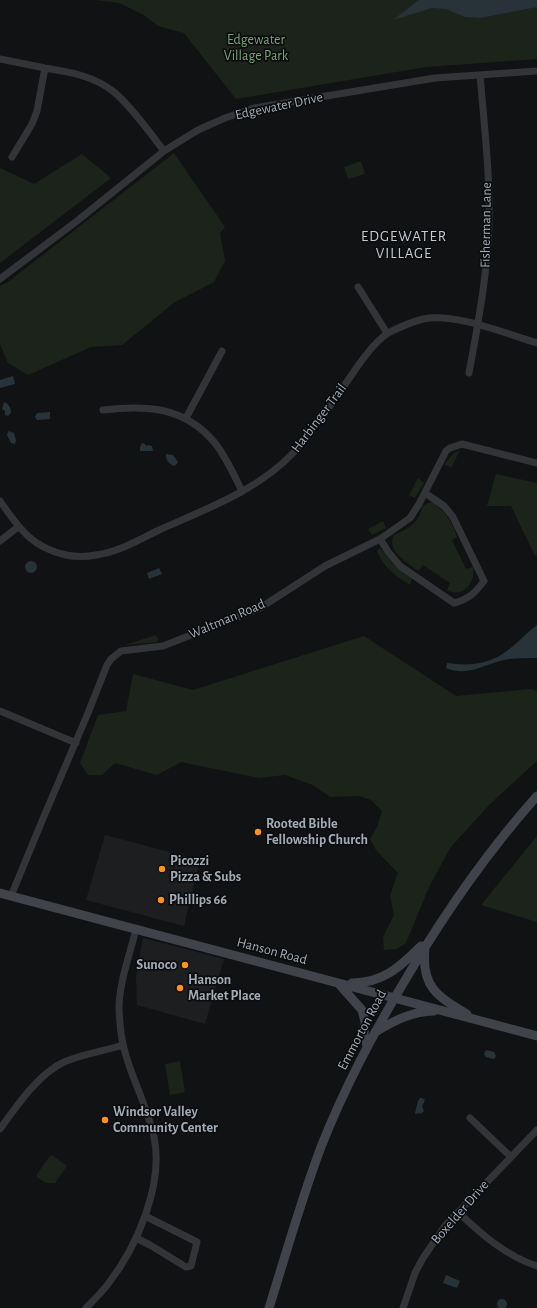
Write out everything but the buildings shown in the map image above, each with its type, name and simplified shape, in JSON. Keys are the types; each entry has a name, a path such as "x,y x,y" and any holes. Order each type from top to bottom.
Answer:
{"main road":[{"name":"Emmorton Road","path":"269,1308 295,1222 322,1146 374,1032 433,934 481,864 537,796"},
{"name":"Hanson Road","path":"0,893 537,1036"},
{"path":"338,983 361,983 374,981 383,977 406,962 433,934"},
{"path":"426,945 424,960 427,980 437,994 446,1002 477,1020"},
{"path":"338,983 362,1010 365,1022 364,1035 367,1046"},
{"path":"374,1032 405,1016 428,1011 444,1011"}],"street":[{"path":"0,59 45,68 70,71 103,84 125,103 164,151"},
{"path":"12,157 32,124 37,111 45,68"},
{"name":"Edgewater Drive","path":"0,279 77,221 164,151 198,130 225,118 254,108 434,78 537,71"},
{"name":"Fisherman Lane","path":"469,373 478,325 487,255 489,220 486,151 480,75"},
{"path":"358,287 387,333"},
{"name":"Harbinger Trail","path":"0,501 18,527 27,536 38,544 52,550 79,556 97,555 121,548 242,491 280,466 306,439 364,358 387,333 423,319 436,317 452,318 537,343"},
{"path":"186,418 222,351"},
{"path":"102,410 135,407 153,408 186,418 215,443 224,456 242,491"},
{"name":"Waltman Road","path":"11,896 76,743 107,665 116,654 122,651 163,646 260,608 325,566 380,539 410,518 446,451 450,448 462,444 537,463"},
{"path":"380,539 400,566 454,603 465,600 477,590 484,581 453,517 444,506 424,493"},
{"path":"0,541 18,527"},
{"path":"0,711 76,743"},
{"path":"86,1308 108,1284 136,1238 145,1216 155,1172 154,1138 146,1108 123,1045 119,1007 136,929"},
{"path":"0,1128 32,1088 54,1067 73,1058 123,1045"},
{"path":"470,1118 511,1157"},
{"name":"Boxelder Drive","path":"403,1308 415,1273 423,1258 445,1226 537,1130"},
{"path":"458,1212 477,1230 511,1255 537,1266"},
{"path":"136,1238 186,1267 191,1266 197,1242 145,1216"}],"shaded area":[{"path":"419,0 537,0 537,7 480,18 465,17 446,9 432,8 393,20"},
{"path":"13,376 15,384 0,388 0,380"},
{"path":"4,402 11,409 11,413 8,416 5,415 5,411 2,409"},
{"path":"50,412 50,419 37,420 35,417 37,413"},
{"path":"9,431 14,433 16,440 15,444 11,443 7,435"},
{"path":"142,443 146,446 152,446 153,451 140,451"},
{"path":"166,454 173,455 178,462 177,464 174,466 169,463 166,458"},
{"path":"31,561 35,563 37,567 35,571 31,573 27,571 25,567 27,563"},
{"path":"159,568 162,574 149,579 147,573"},
{"path":"537,625 537,658 509,659 463,671 455,671 446,668 447,663 477,664 491,660 513,647"},
{"path":"105,835 200,860 184,926 86,900"},
{"path":"143,938 224,959 205,1024 137,1005 136,977"},
{"path":"486,1050 494,1052 496,1056 494,1059 486,1057 484,1054"},
{"path":"420,1098 425,1100 422,1106 424,1111 416,1114 418,1101"},
{"path":"446,1275 460,1281 457,1288 443,1283"},
{"path":"502,1299 507,1304 502,1309 497,1304"}],"green space":[{"name":"Edgewater Village Park","path":"96,0 537,0 537,59 426,67 236,99 184,33 158,26 144,15 119,3"},
{"path":"174,153 225,227 220,233 225,261 214,282 175,302 122,345 91,347 28,375 8,363 0,344 0,286 8,282"},
{"path":"82,154 111,178 0,263 0,168 34,184"},
{"path":"361,161 365,174 348,179 344,167"},
{"path":"460,450 451,468 446,465 445,463 453,454"},
{"path":"496,474 537,483 537,555 535,556 511,506 487,506"},
{"path":"418,478 424,483 415,498 409,495"},
{"path":"433,502 445,513 453,527 457,537 452,540 466,569 473,567 470,584 463,591 453,592 447,590 450,583 423,565 419,570 417,570 398,555 393,546 392,540 394,535 412,525 421,513 422,507"},
{"path":"383,521 386,528 372,535 368,529"},
{"path":"380,548 393,564 412,579 410,585 395,575 386,566 377,551"},
{"path":"156,635 158,639 157,642 125,645"},
{"path":"364,636 456,696 531,689 537,691 537,761 490,804 450,848 429,887 406,943 397,949 384,950 383,937 394,915 390,895 398,873 376,850 370,839 377,827 382,811 371,800 359,796 330,797 313,785 285,775 259,778 181,762 157,775 115,763 102,775 88,775 80,763 98,715 126,711 133,674 193,690"},
{"path":"537,836 537,922 481,905"},
{"path":"180,1061 185,1092 170,1095 165,1064"},
{"path":"52,1155 67,1166 55,1183 46,1183 37,1177 37,1174"}],"place":[{"name":"Rooted Bible Fellowship Church","path":"258,832"},
{"name":"Picozzi Pizza & Subs","path":"162,869"},
{"name":"Phillips 66","path":"161,900"},
{"name":"Sunoco","path":"185,965"},
{"name":"Hanson Market Place","path":"180,988"},
{"name":"Windsor Valley Community Center","path":"105,1120"}],"district":[{"name":"EDGEWATER VILLAGE","path":"404,244"}]}
